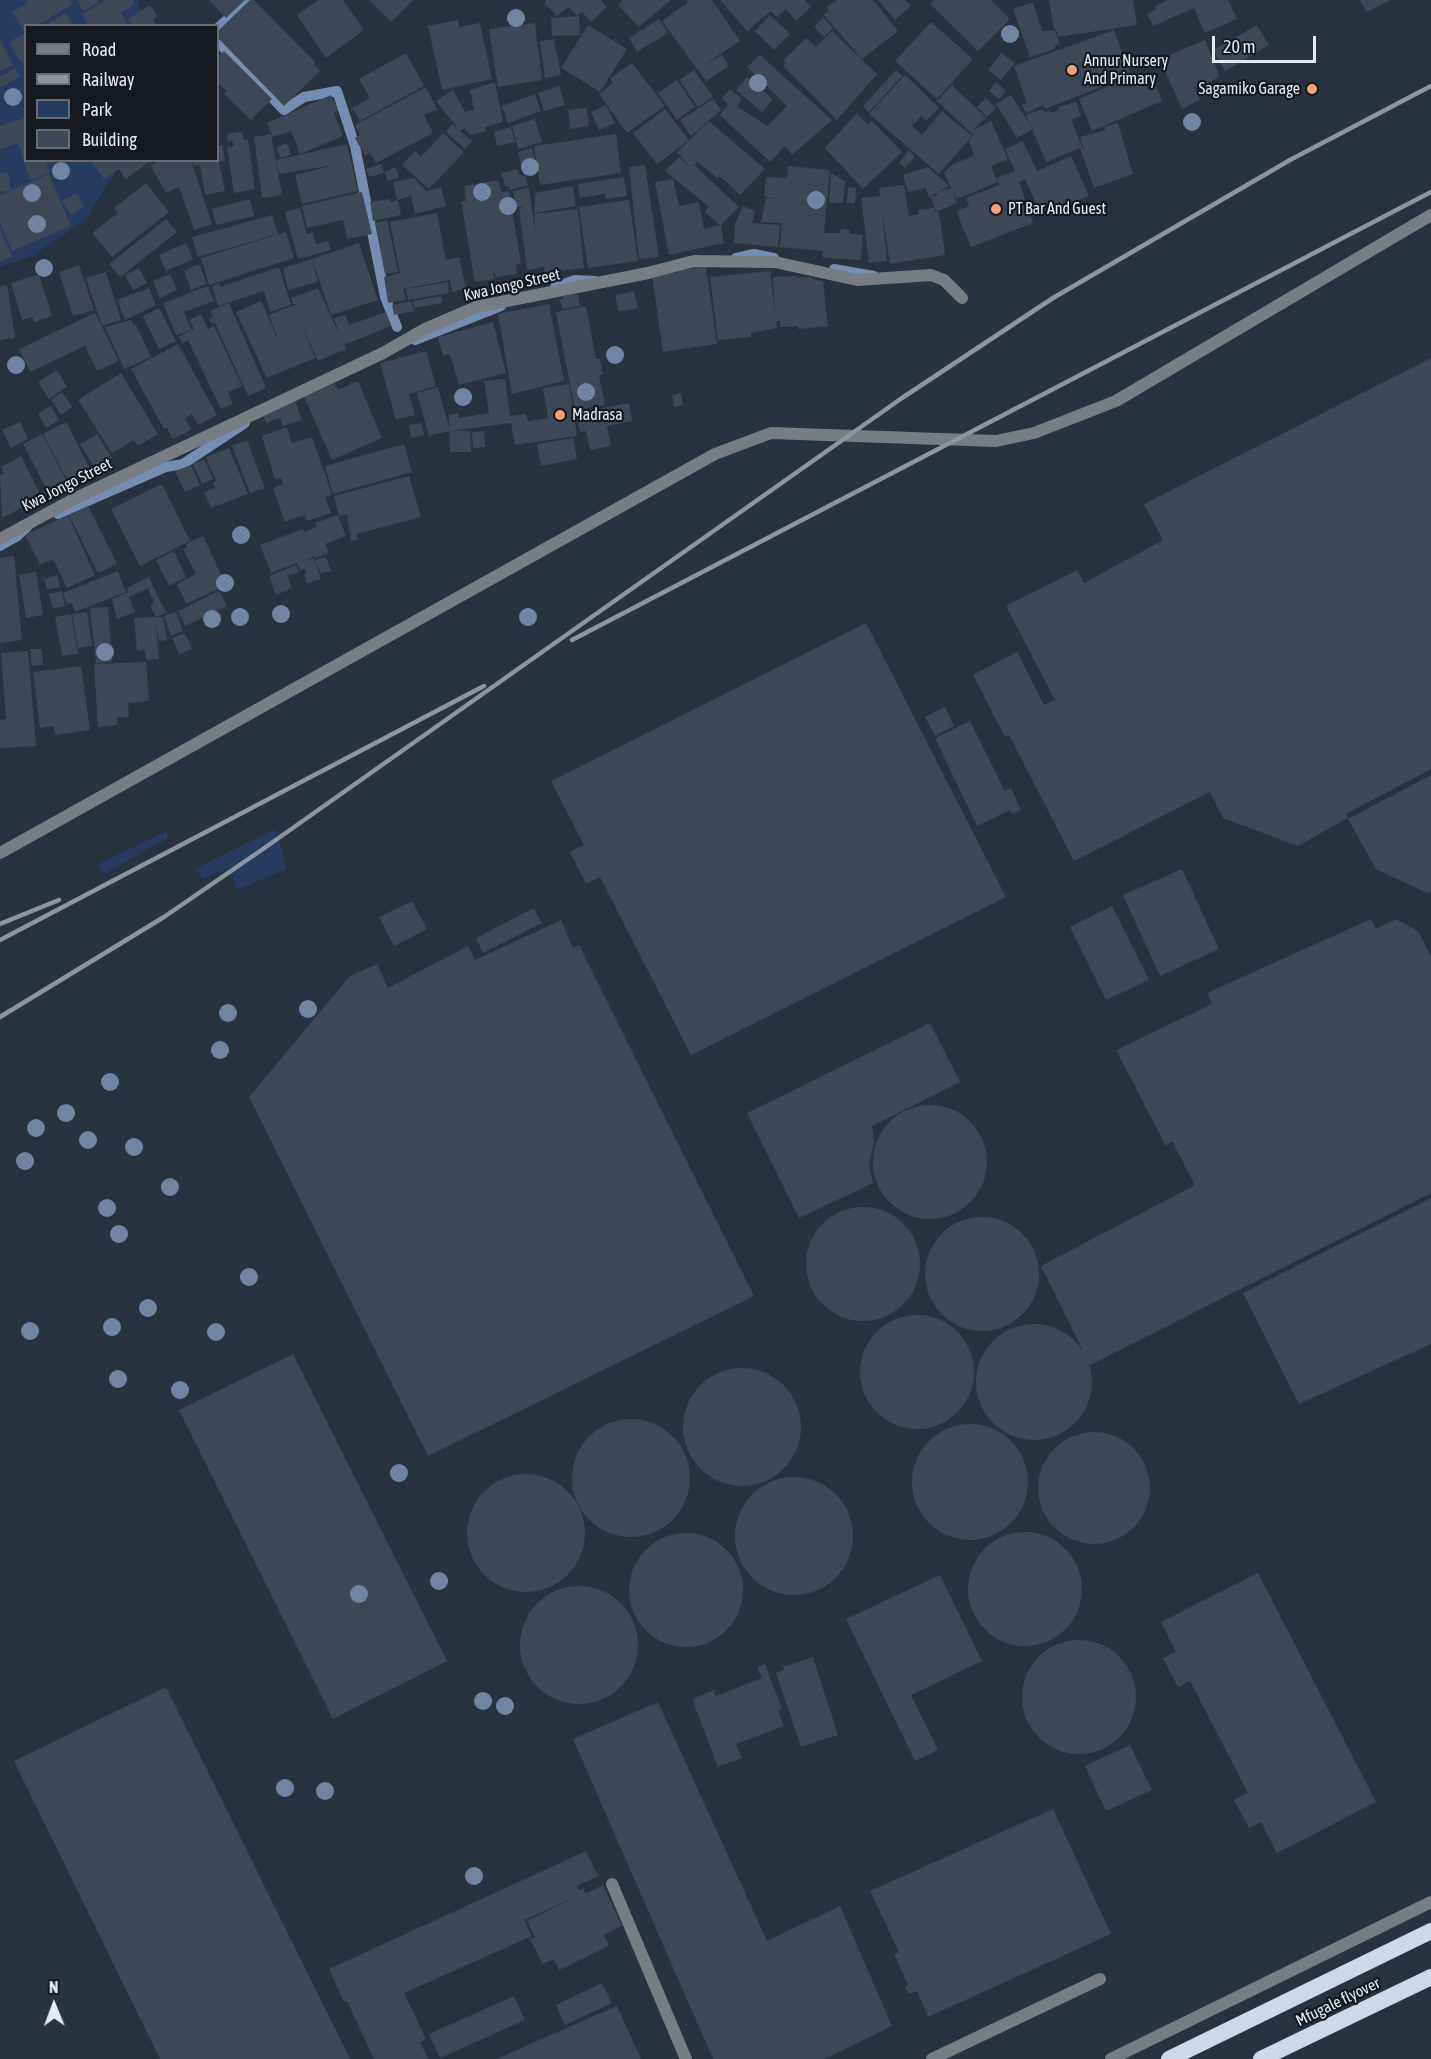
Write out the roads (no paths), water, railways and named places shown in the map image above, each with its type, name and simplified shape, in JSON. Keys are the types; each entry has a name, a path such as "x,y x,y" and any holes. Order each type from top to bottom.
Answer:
{"highway":[{"path":"1169,2059 1431,1931"},
{"name":"Mfugale flyover","path":"1261,2059 1431,1977"}],"street":[{"path":"0,853 715,454 771,433 996,441 1034,433 1116,401 1431,215"},
{"name":"Kwa Jongo Street","path":"0,539 82,495 373,357 425,329 476,307 648,273 694,261 775,262 857,280 932,275 944,280 962,298"},
{"path":"612,1884 686,2059"},
{"path":"1111,2059 1431,1902"},
{"path":"931,2059 1101,1979"}],"waterway":[{"path":"219,27 248,0"},
{"path":"219,43 284,110 304,97 337,91 355,146 385,297 397,327"},
{"path":"736,258 754,254 774,258"},
{"path":"834,269 874,276"},
{"path":"555,287 575,280 595,281"},
{"path":"415,340 501,306"},
{"path":"58,514 166,467 183,464 245,423"},
{"path":"0,546 16,537 27,527"}],"railway":[{"path":"0,1017 164,917 902,398 1053,298 1290,160 1431,86"},
{"path":"572,640 1431,192"},
{"path":"0,940 484,686"},
{"path":"0,924 59,900"}],"place":[{"name":"Annur Nursery And Primary","path":"1072,70"},
{"name":"Sagamiko Garage","path":"1312,89"},
{"name":"PT Bar And Guest","path":"996,209"},
{"name":"Madrasa","path":"560,415"}]}
